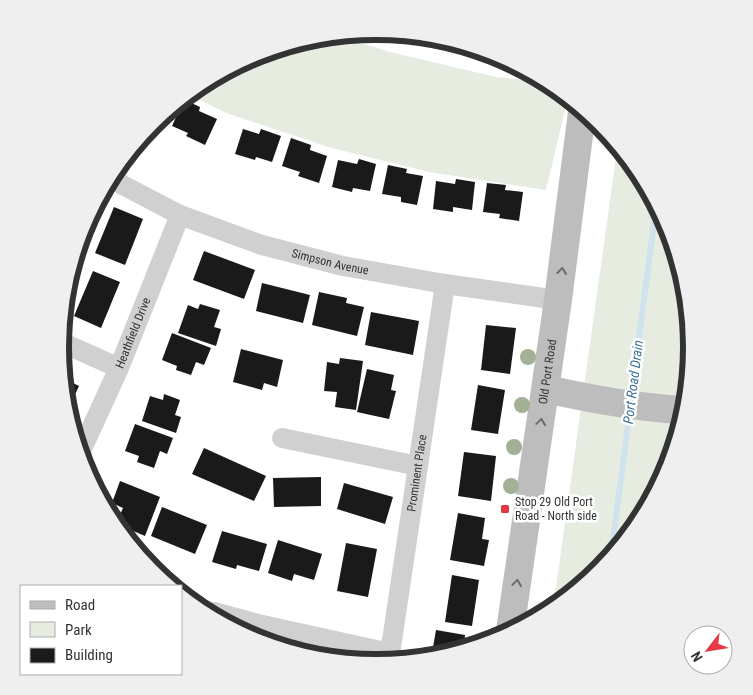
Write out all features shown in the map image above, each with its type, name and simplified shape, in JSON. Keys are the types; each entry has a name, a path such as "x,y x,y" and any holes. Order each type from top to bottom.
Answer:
{"main road":[{"name":"Old Port Road","path":"511,624 546,389 581,118"},
{"path":"546,389 604,401 649,408 677,410"}],"street":[{"name":"Simpson Avenue","path":"118,182 180,215 262,245 343,266 445,284 558,300"},
{"name":"Heathfield Drive","path":"84,443 119,368 180,215"},
{"name":"Prominent Place","path":"389,654 445,284"},
{"path":"69,346 119,368"},
{"path":"282,438 418,466"},
{"path":"225,615 380,655"}],"green space":[{"path":"355,41 390,52 496,77 528,80 566,106 546,190 429,172 328,147 226,113 197,98 240,72 278,56 317,46"},
{"path":"616,155 643,194 652,211 661,230 674,268 683,327 683,371 674,427 661,465 643,501 608,550 579,579 555,598"}],"building":[{"path":"191,103 200,107 199,111 217,119 205,145 186,136 188,133 172,126 178,113"},
{"path":"243,129 259,134 261,129 281,136 272,162 256,157 255,160 235,154"},
{"path":"291,138 311,145 310,150 327,156 319,183 298,176 300,172 282,166"},
{"path":"359,159 376,164 370,191 353,188 352,192 332,187 338,160 357,164"},
{"path":"388,165 407,169 406,173 423,176 417,205 401,202 401,197 382,194"},
{"path":"456,179 475,182 472,210 453,207 453,212 433,209 436,181 455,184"},
{"path":"487,183 506,185 505,190 523,192 519,221 499,218 500,214 483,212"},
{"path":"114,207 143,219 125,265 95,253"},
{"path":"204,251 255,270 244,299 193,280"},
{"path":"93,271 120,282 101,328 74,316"},
{"path":"262,283 310,295 303,323 256,311"},
{"path":"319,292 347,298 346,303 364,307 357,336 312,325"},
{"path":"200,304 220,310 214,327 221,329 216,346 178,333 188,305 198,309"},
{"path":"371,312 419,321 413,355 365,345"},
{"path":"486,325 516,328 510,374 481,370"},
{"path":"172,333 211,348 204,365 196,362 191,375 176,370 177,366 162,360"},
{"path":"241,349 283,360 277,387 264,383 262,390 233,382"},
{"path":"340,358 363,361 356,410 335,407 337,392 324,391 327,362 339,364"},
{"path":"367,369 394,375 391,390 396,391 389,419 357,412"},
{"path":"71,382 79,386 74,398"},
{"path":"478,385 505,390 498,434 471,430"},
{"path":"164,394 180,400 175,415 181,417 176,433 142,421 150,396 163,400"},
{"path":"135,424 173,438 167,454 160,451 154,468 137,462 139,456 125,451"},
{"path":"204,448 266,476 254,501 192,474"},
{"path":"464,452 496,456 491,501 458,496"},
{"path":"321,477 321,506 274,507 273,478"},
{"path":"120,481 160,497 145,536 129,529 120,516 123,508 112,503"},
{"path":"344,483 393,497 385,524 337,509"},
{"path":"162,507 207,525 195,554 151,536"},
{"path":"458,513 485,518 482,539 489,540 484,566 450,560"},
{"path":"222,531 267,544 259,571 237,565 236,569 212,562"},
{"path":"278,540 322,554 314,580 294,574 292,581 268,573"},
{"path":"346,543 377,549 368,597 337,591"},
{"path":"452,575 479,580 472,626 445,622"},
{"path":"436,630 465,635 464,642 433,650"}],"waterway":[{"name":"Port Road Drain","path":"631,398 655,217"},
{"name":"Port Road Drain","path":"612,545 630,410"}],"place":[{"name":"Stop 29 Old Port Road - North side","path":"505,509"}]}
